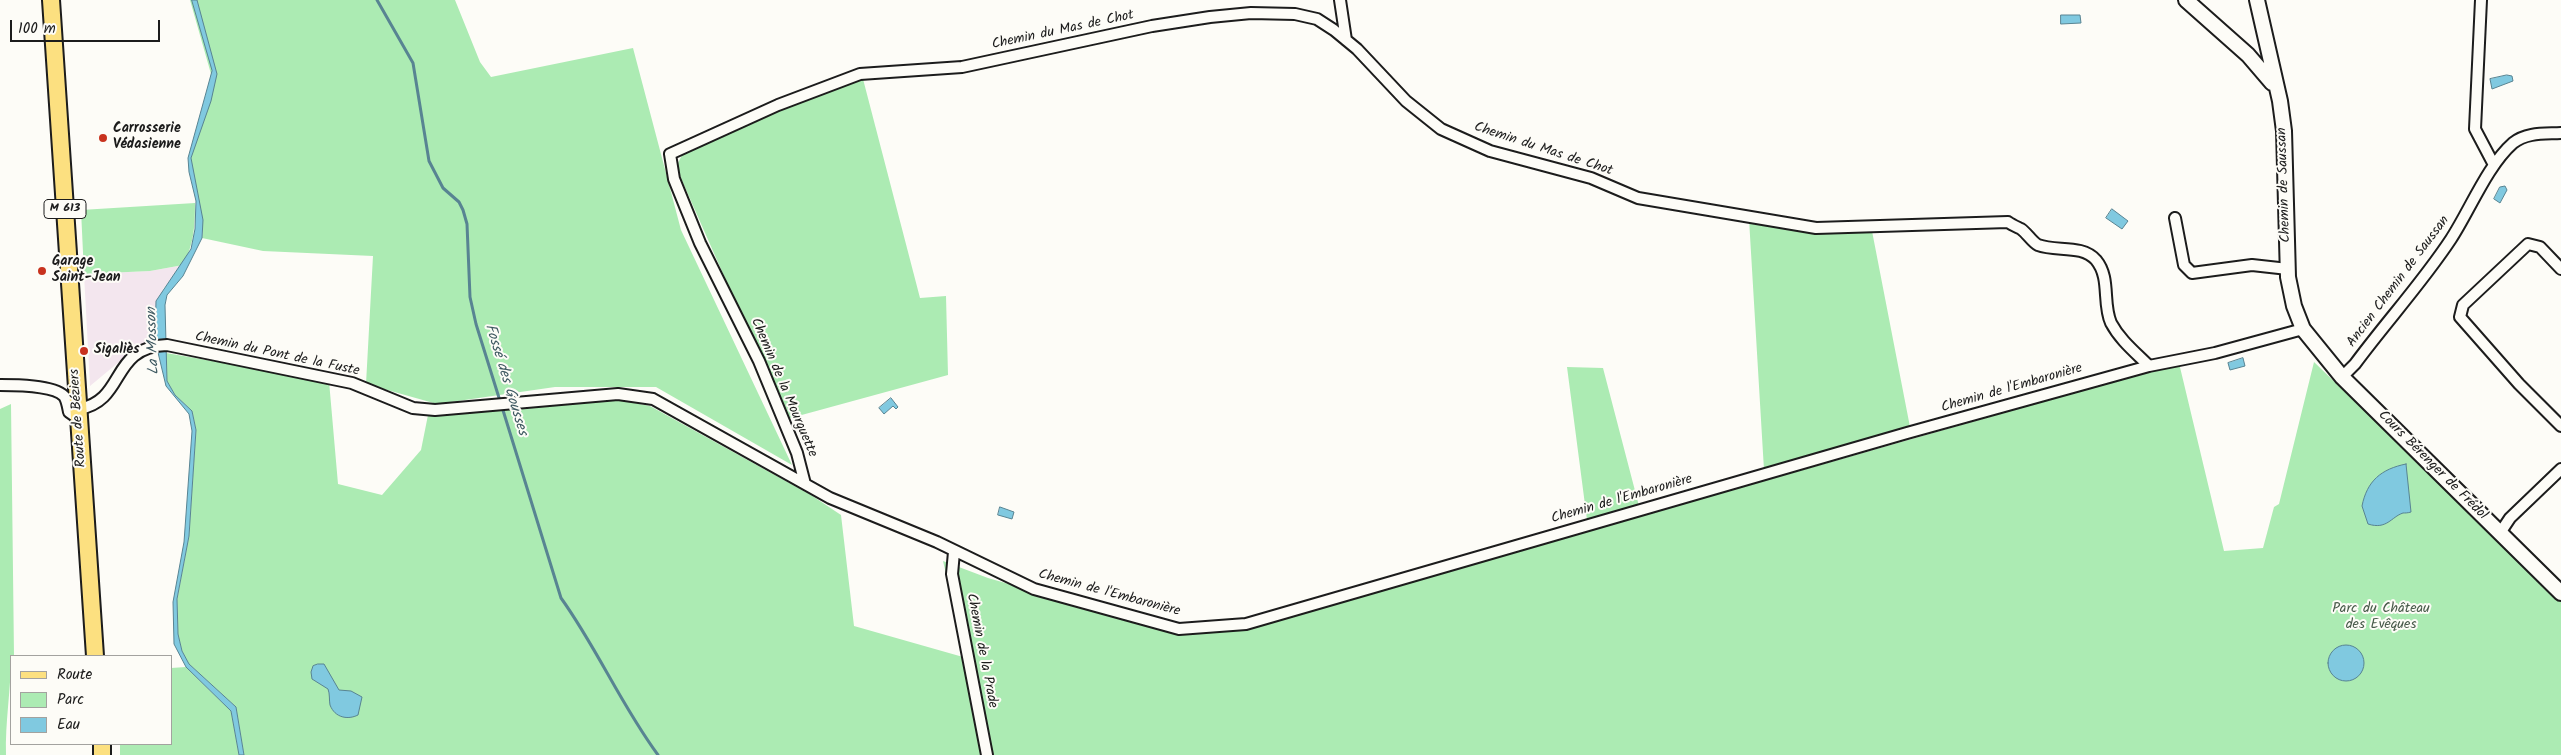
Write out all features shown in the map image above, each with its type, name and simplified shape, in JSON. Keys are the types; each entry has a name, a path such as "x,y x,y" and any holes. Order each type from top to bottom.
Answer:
{"main road":[{"name":"Route de Béziers","path":"51,0 95,655"}],"street":[{"path":"1340,0 1346,40"},
{"path":"2186,0 2248,54 2275,86"},
{"name":"Chemin de Saussan","path":"2257,0 2263,34 2280,101 2284,131 2288,269 2294,306 2306,332"},
{"path":"2481,0 2475,129 2494,166"},
{"name":"Chemin du Mas de Chot","path":"670,154 778,105 860,74 962,67 1152,26 1251,14 1305,15 1317,19 1346,40 1406,101 1441,129 1490,150 1591,178 1638,198 1816,228 2008,222 2022,230 2038,244 2086,253 2096,259 2102,270 2111,322 2123,340 2149,366"},
{"path":"2248,54 2257,46 2263,34"},
{"name":"Ancien Chemin de Saussan","path":"2342,376 2355,364 2438,258 2494,166 2508,148 2525,136 2561,133"},
{"name":"Chemin de la Mourguette","path":"670,154 674,179 700,242 759,360 797,453 805,484"},
{"path":"2175,218 2184,265 2192,273 2252,265 2288,269"},
{"path":"2561,269 2540,247 2528,244 2463,305 2460,317 2519,384 2561,426"},
{"name":"Chemin de l'Embaronière","path":"954,552 1034,589 1179,629 1246,624 1860,446 2149,366 2215,353 2266,337 2306,332"},
{"name":"Cours Bérenger de Frédol","path":"2306,332 2342,376 2561,593"},
{"name":"Chemin du Pont de la Fuste","path":"79,414 100,400 109,391 132,356 154,346 167,345 352,383 405,405 421,409 444,410 618,394 653,398 805,484"},
{"path":"0,385 50,390 65,397 69,412 79,414"},
{"path":"2500,533 2510,518 2561,469"},
{"path":"805,484 830,498 937,542 954,552"},
{"name":"Chemin de la Prade","path":"954,552 952,574 987,755"}],"shaded area":[{"path":"183,265 163,289 155,340 137,347 90,386 84,274 150,271"}],"green space":[{"path":"190,0 455,0 480,62 491,77 633,48 681,230 792,465 656,387 555,387 437,404 366,384 373,256 263,251 202,238 203,230 189,167 211,74"},
{"path":"863,79 920,298 946,296 948,375 787,419 676,167 684,151 782,108"},
{"path":"195,203 193,235 190,250 183,265 150,271 84,274 81,210"},
{"path":"1749,219 1872,231 1910,427 1764,470"},
{"path":"166,353 329,381 338,484 382,495 421,450 428,415 614,399 650,406 811,495 841,515 854,626 963,657 983,755 244,755 236,707 189,664 182,651 178,634 177,600 189,536 196,430 192,411 175,395 167,381"},
{"name":"Parc du Château des Evêques","path":"2314,362 2561,601 2561,755 989,755 943,561 988,578 1179,633 1214,632 1247,628 2179,363 2224,551 2263,548 2274,507 2279,504"},
{"path":"1567,367 1603,368 1639,506 1587,520"},
{"path":"11,404 14,655 10,655 6,755 0,755 0,409"},
{"path":"186,667 231,711 239,755 120,755 120,745 172,745 172,668"}],"water":[{"path":"192,0 197,0 217,74 211,101 191,158 203,220 202,238 183,276 167,295 165,305 167,381 175,395 192,411 196,430 189,536 177,599 178,634 182,651 189,664 236,707 244,755 239,755 231,711 186,667 174,644 173,602 184,542 192,431 189,414 166,386 155,340 156,301 191,249 195,229 196,201 189,172 188,158 212,71"},
{"path":"2061,15 2080,15 2081,23 2061,24"},
{"path":"2507,75 2512,76 2513,81 2492,89 2490,79"},
{"path":"2505,186 2507,190 2500,203 2494,199 2500,187"},
{"path":"2112,209 2128,221 2122,229 2106,218"},
{"path":"2243,358 2245,366 2230,370 2228,363"},
{"path":"891,398 898,407 896,409 893,406 884,414 879,408"},
{"path":"2406,464 2411,512 2403,513 2384,524 2368,524 2362,506 2367,490 2382,473"},
{"path":"1000,507 1014,512 1012,519 998,515"},
{"path":"2346,645 2353,646 2359,650 2363,656 2363,670 2359,676 2353,680 2346,681 2339,680 2333,676 2329,670 2328,663 2329,656 2333,650 2339,646"},
{"path":"324,664 339,690 351,691 362,697 358,715 342,717 335,713 330,705 328,689 312,679 311,672 313,666"}],"waterway":[{"name":"Fossé des Gousses","path":"377,0 413,63 429,161 443,188 459,202 463,210 467,224 470,297 476,324 500,401"},
{"name":"Fossé des Gousses","path":"502,407 561,598 632,716 658,755"}],"place":[{"name":"Carrosserie Védasienne","path":"103,138"},
{"name":"Garage Saint-Jean","path":"42,271"},
{"name":"Sigaliès","path":"84,351"}],"water label":[{"name":"La Mosson","path":"154,341"}]}
